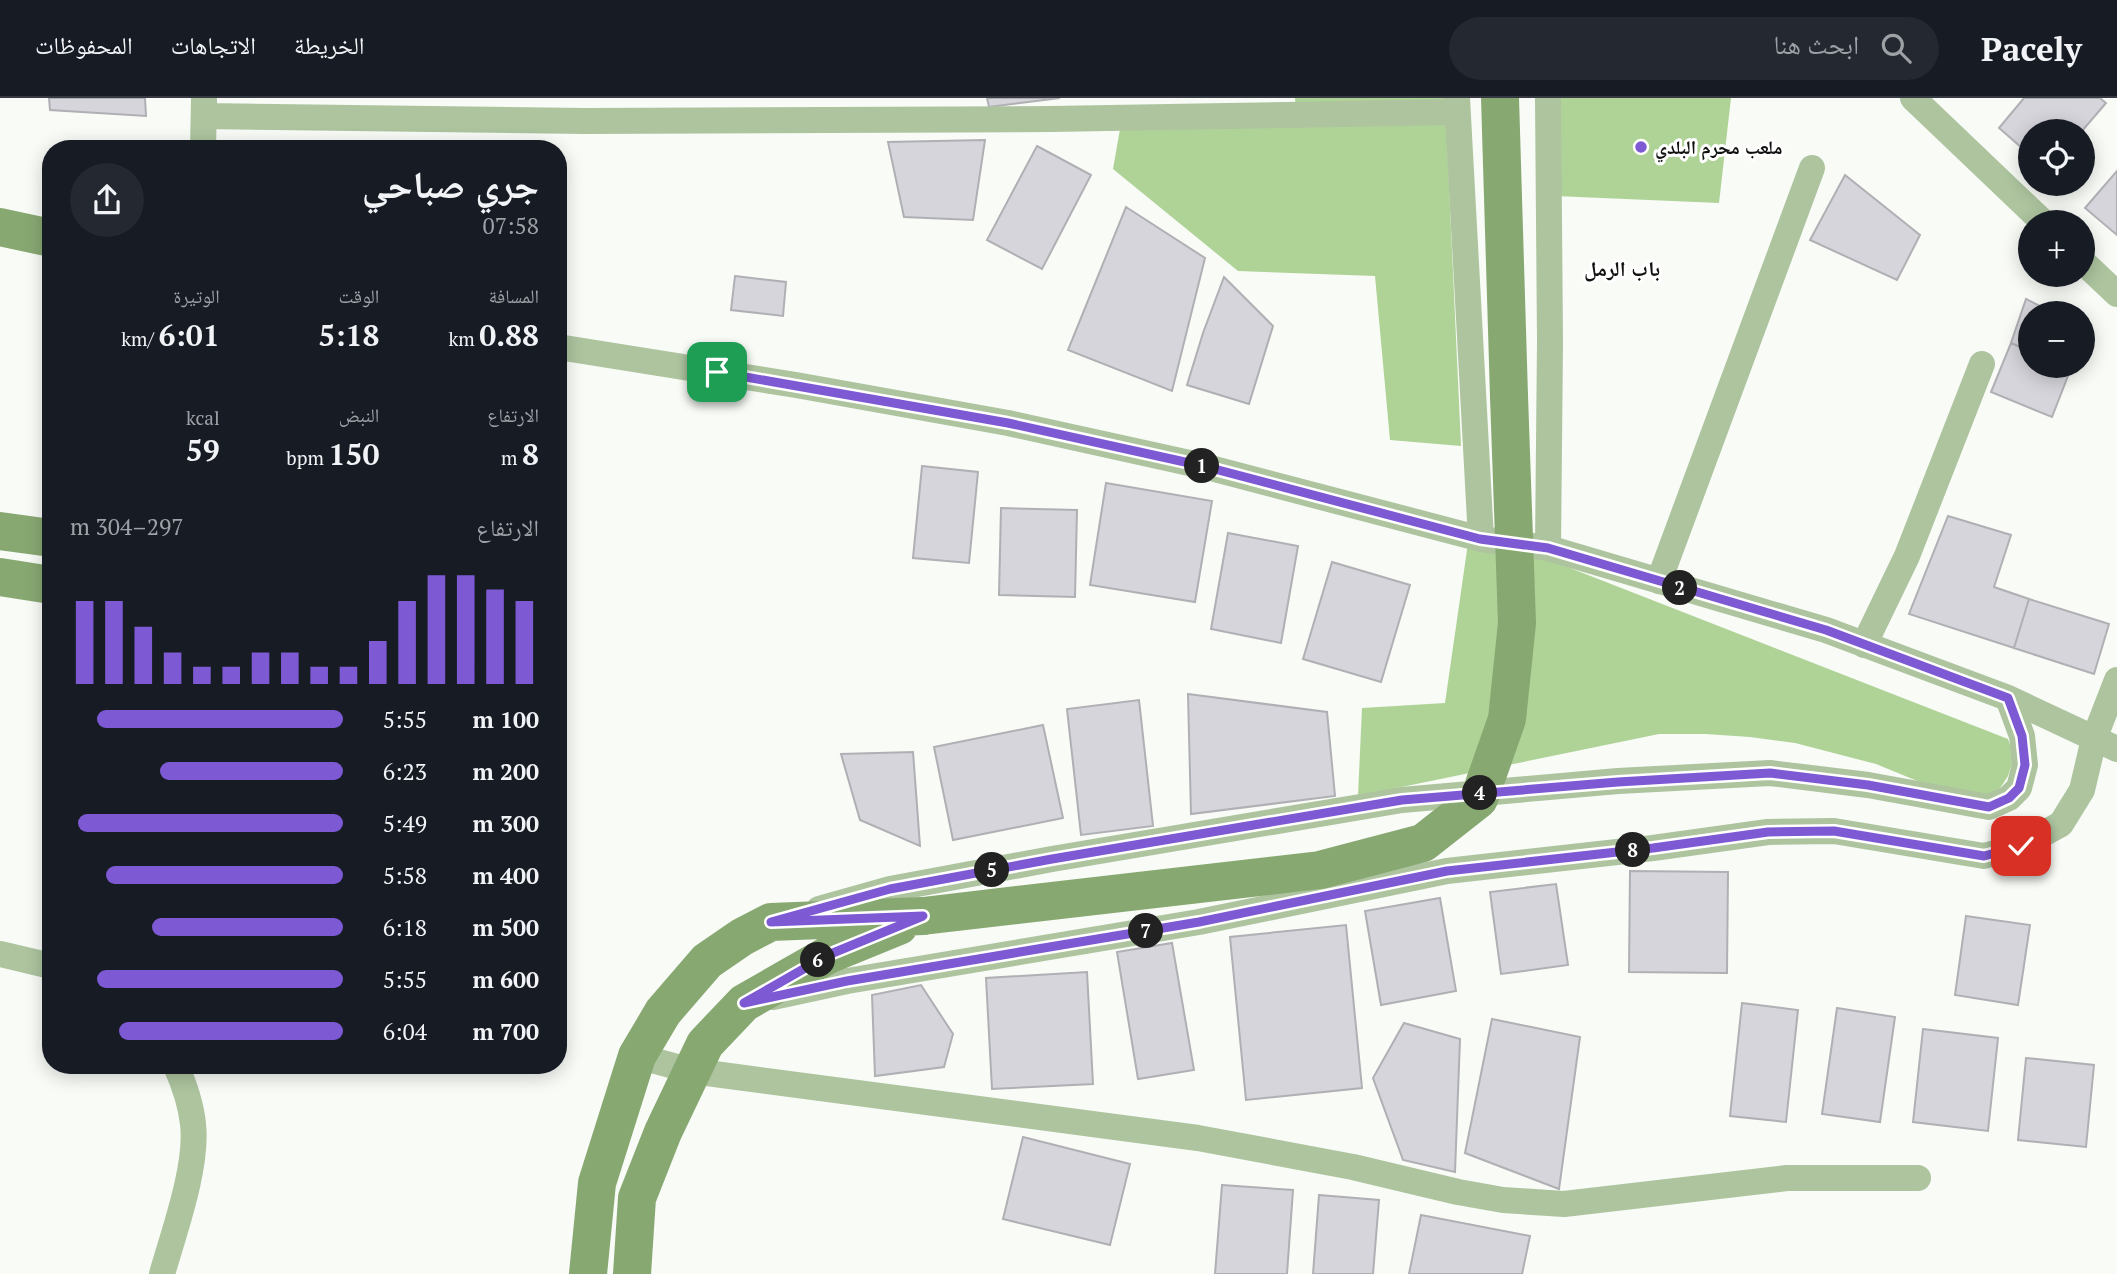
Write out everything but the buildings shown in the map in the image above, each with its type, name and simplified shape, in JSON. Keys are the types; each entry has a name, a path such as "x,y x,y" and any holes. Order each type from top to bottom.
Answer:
{"street":[{"path":"771,922 923,916 1320,870 1423,843 1479,799 1507,719 1517,623 1500,98"},
{"path":"1548,98 1548,548"},
{"path":"1913,98 2030,210"},
{"path":"203,140 204,107 585,121 1050,119 1457,105 1480,539"},
{"path":"1659,581 1812,168"},
{"path":"0,227 42,236"},
{"path":"2095,273 2117,294"},
{"path":"567,348 796,384 1008,423 1203,466 1480,539 1548,548 1826,630 2008,698 2106,744"},
{"path":"1864,645 1908,556 1982,364"},
{"path":"0,531 42,537"},
{"path":"0,577 42,584"},
{"path":"744,1003 847,981 1199,922 1447,871 1768,832 1834,831 1984,856 2021,846 2061,824 2106,744 2117,680"},
{"path":"588,1274 597,1183 637,1056 663,1012 708,961 742,937 771,922 890,889 1402,800 1618,782 1770,773 1868,785 1989,807 2009,798 2019,788 2025,765 2022,736 2008,698"},
{"path":"632,1274 637,1198 663,1132 705,1045 744,1003 828,955 923,916"},
{"path":"0,954 42,964"},
{"path":"637,1056 692,1071 1198,1138 1353,1167 1503,1200 1564,1204 1787,1178 1918,1178"},
{"path":"162,1274 190,1174 193,1125 180,1074"}],"green space":[{"path":"1295,98 1445,98 1461,446 1390,440 1375,276 1238,271 1113,169 1123,112 1296,112"},
{"name":"ملعب محرم البلدي","path":"1556,98 1731,98 1719,203 1555,196"},
{"path":"1470,529 2008,739 2012,764 2008,776 2001,787 1989,795 1949,794 1876,764 1795,743 1705,734 1659,734 1358,796 1362,708 1445,703"}],"place":[{"name":"ملعب محرم البلدي","path":"1641,147"}],"district":[{"name":"باب الرمل","path":"1622,269"}],"route":[{"path":"717,372 1008,423 1203,466 1480,539 1548,548 1826,630 2008,698 2022,736 2025,765 2019,788 2009,798 1989,807 1868,785 1770,773 1618,782 1402,800 890,889 771,922 923,916 828,955 744,1003 847,981 1199,922 1447,871 1768,832 1834,831 1895,839 1984,856 2021,846"}]}
